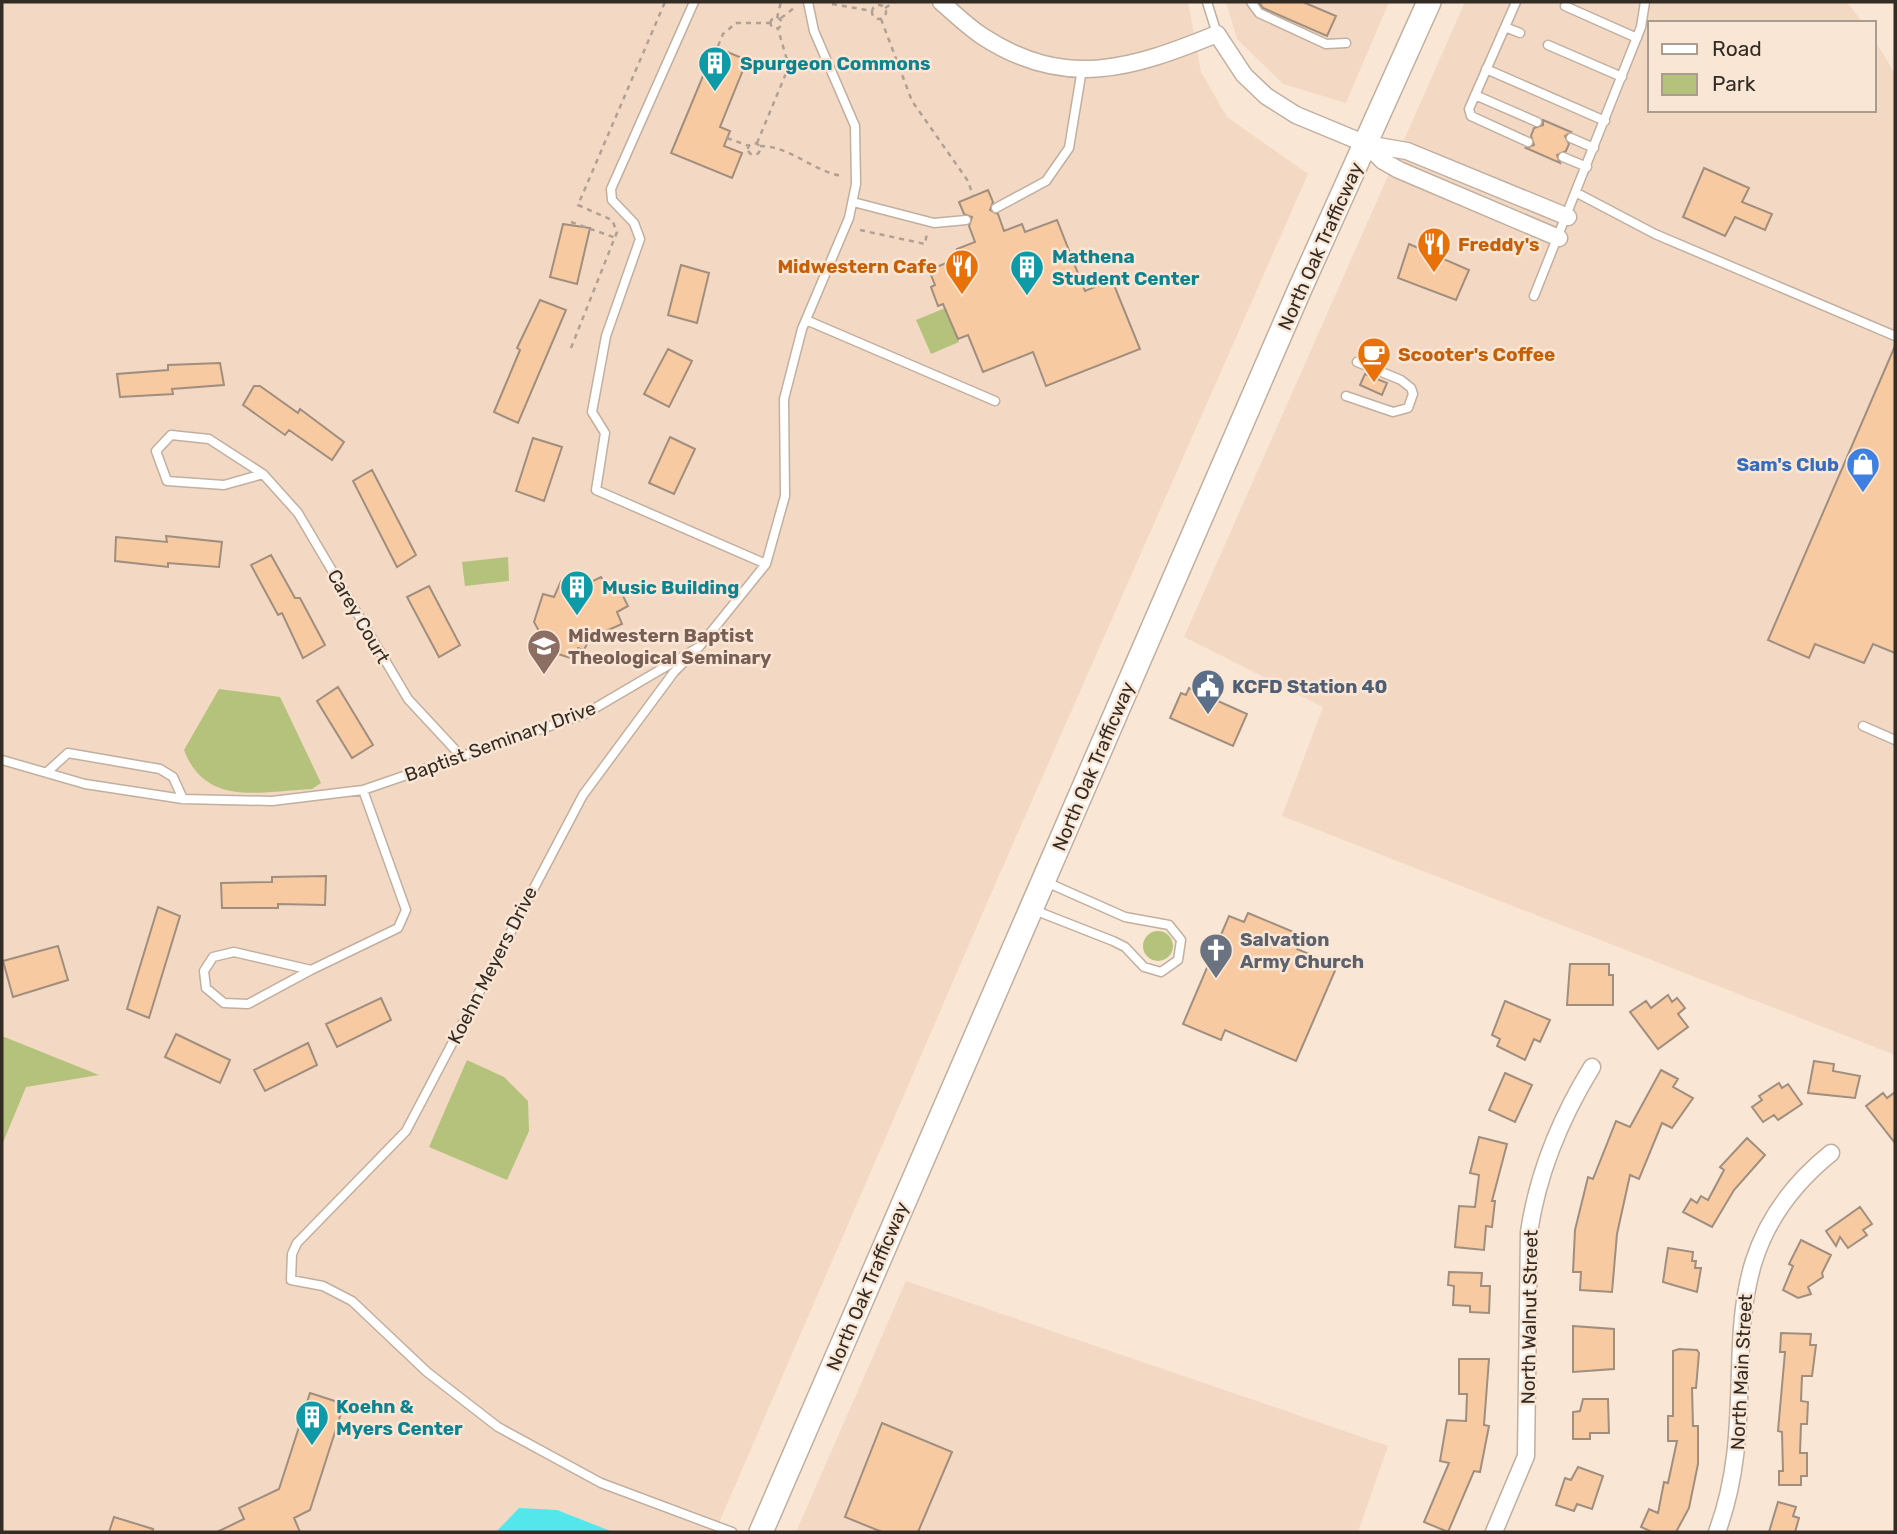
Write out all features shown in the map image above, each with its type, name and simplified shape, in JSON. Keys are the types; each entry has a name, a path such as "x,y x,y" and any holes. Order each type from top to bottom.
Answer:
{"main road":[{"name":"North Oak Trafficway","path":"761,1532 1299,291 1429,2"}],"street":[{"path":"941,2 982,36 1020,55 1062,68 1104,71 1151,61 1217,34 1244,75 1266,96 1296,115 1366,144 1407,151 1568,216"},
{"path":"1366,144 1383,161 1399,170 1559,238"},
{"name":"North Walnut Street","path":"1494,1532 1526,1456 1530,1233 1533,1209 1551,1143 1592,1067"},
{"name":"North Main Street","path":"1717,1532 1731,1488 1738,1445 1742,1309 1749,1273 1761,1239 1779,1208 1801,1180 1831,1153"}],"lane":[{"path":"694,2 611,189 612,200 634,223 640,239 606,336 592,412 606,433 596,490 766,564"},
{"name":"Baptist Seminary Drive","path":"2,760 85,784 183,799 272,802 363,790 585,714 699,647 766,564 785,496 784,399 806,320 853,202 858,167 855,126 814,31 808,2"},
{"path":"1207,2 1217,34"},
{"path":"1251,2 1259,13 1326,44 1346,43"},
{"path":"1516,2 1469,109 1471,117 1528,142"},
{"path":"1534,296 1637,38 1645,2"},
{"path":"1565,6 1637,38"},
{"path":"1505,27 1520,33"},
{"path":"1548,46 1622,77"},
{"path":"996,208 1046,181 1069,148 1082,69"},
{"path":"1486,69 1605,121"},
{"path":"1475,95 1537,122"},
{"path":"1571,138 1594,148"},
{"path":"1563,157 1587,167"},
{"path":"1577,192 1655,234 1895,336"},
{"path":"853,202 934,223 966,220"},
{"path":"806,320 995,401"},
{"path":"1346,396 1393,412 1408,408 1412,400 1411,388 1401,380 1357,362"},
{"name":"Carey Court","path":"263,474 224,485 167,481 156,451 171,435 209,439 263,474 298,513 408,699 460,755"},
{"name":"Koehn Meyers Drive","path":"699,647 674,672 583,796 406,1131 297,1243 292,1254 291,1280 323,1286 352,1301 427,1372 498,1427 601,1483 732,1532"},
{"path":"1863,726 1895,740"},
{"path":"46,772 68,753 160,769 173,777 183,799"},
{"path":"311,970 234,951 213,957 204,971 206,988 223,1003 248,1004 398,928 406,910 363,790"},
{"path":"1031,909 1113,941 1151,970 1161,972 1178,960 1181,940 1169,925 1125,916 1043,881"}],"path":[{"path":"778,29 782,24 779,18 781,2"},
{"path":"885,8 895,2"},
{"path":"872,11 879,3 885,8 886,15 881,19"},
{"path":"832,4 872,11"},
{"path":"718,46 723,34 736,23 770,23 794,8"},
{"path":"872,11 874,17 881,19"},
{"path":"881,19 912,101 968,181 973,196"},
{"path":"749,146 749,153 755,155 760,151 758,145 787,71 787,60 778,29 770,23"},
{"path":"727,138 749,146 782,150 822,172 846,177"},
{"path":"571,222 616,238"},
{"path":"860,230 925,244 927,231 937,231"}],"shaded area":[{"name":"Midwestern Baptist Theological Seminary","path":"2,2 1188,2 1201,72 1227,117 1308,174 993,889 715,1532 2,1532"},
{"path":"1226,2 1389,2 1346,103 1283,84 1237,39"},
{"path":"1465,2 1847,2 1861,21 1648,21 1648,112 1876,112 1876,42 1895,74 1895,1055 1282,816 1323,707 1184,637"},
{"path":"906,1281 1388,1446 1358,1532 796,1532"}],"green space":[{"path":"945,308 959,342 931,354 916,320"},
{"path":"508,557 509,581 465,586 462,562"},
{"path":"219,689 280,697 321,783 312,789 255,793 221,788 206,781 194,768 184,750"},
{"path":"1158,931 1164,932 1172,940 1172,952 1164,960 1158,961 1152,960 1144,952 1143,946 1144,940 1152,932"},
{"path":"2,1036 99,1075 26,1087 2,1145"},
{"path":"467,1060 504,1077 528,1101 529,1131 507,1180 429,1147"}],"water":[{"path":"519,1508 557,1510 613,1532 496,1532"}],"building":[{"path":"1259,2 1303,2 1336,16 1327,36 1263,8"},
{"name":"Spurgeon Commons","path":"715,47 747,60 720,127 730,131 724,146 742,153 732,178 671,153"},
{"path":"1543,120 1571,132 1565,136 1569,144 1566,151 1557,155 1560,163 1526,148 1534,145 1531,136 1534,128 1543,125"},
{"path":"1704,168 1749,188 1742,202 1772,214 1765,230 1735,217 1725,236 1683,217"},
{"name":"Mathena Student Center","path":"988,190 993,202 990,210 998,214 1004,231 1022,224 1025,232 1057,220 1085,291 1112,280 1140,349 1046,386 1033,352 983,372 968,335 958,339 943,304 938,306 931,287 935,285 929,270 961,257 957,249 975,242 969,226 972,217 964,214 959,202"},
{"path":"563,224 590,228 577,284 550,277"},
{"name":"Freddy's","path":"1409,244 1469,270 1456,300 1398,278"},
{"path":"681,265 709,273 697,323 668,315"},
{"path":"540,300 566,310 518,423 494,412 520,350 517,348"},
{"name":"Sam's Club","path":"1895,346 1895,653 1873,644 1864,663 1815,644 1809,658 1768,640"},
{"path":"668,349 692,361 669,407 644,394"},
{"path":"220,363 224,385 172,389 173,394 120,397 117,374 168,370 168,365"},
{"name":"Scooter's Coffee","path":"1365,374 1387,383 1382,395 1360,385"},
{"path":"254,386 260,386 298,413 300,409 344,442 332,460 289,430 285,435 243,405"},
{"path":"670,437 695,449 674,494 649,483"},
{"path":"533,438 562,447 544,501 516,491"},
{"path":"372,470 416,555 397,567 353,481"},
{"path":"166,536 222,542 219,567 168,563 168,567 115,561 116,537 167,542"},
{"path":"271,555 295,598 300,598 325,645 303,658 282,613 278,615 251,565"},
{"name":"Music Building","path":"601,577 606,586 616,582 628,606 617,612 622,624 590,638 584,650 578,648 574,659 545,650 546,644 534,622 543,594 554,597 561,581 577,589"},
{"path":"429,586 460,645 439,657 407,597"},
{"path":"338,687 373,745 352,758 317,701"},
{"name":"KCFD Station 40","path":"1189,688 1247,714 1233,746 1170,718 1181,693 1186,695"},
{"path":"326,876 325,905 278,904 278,908 222,908 221,883 272,882 272,877"},
{"path":"158,907 180,916 149,1018 127,1009"},
{"path":"1248,913 1303,936 1297,949 1337,966 1296,1061 1225,1030 1221,1040 1183,1024 1229,916 1244,922"},
{"path":"58,946 68,980 13,997 3,961"},
{"path":"1570,964 1609,964 1609,975 1613,975 1613,1005 1567,1005"},
{"path":"1668,995 1672,1002 1677,998 1685,1008 1678,1014 1688,1027 1658,1049 1630,1012 1646,1001 1651,1008"},
{"path":"381,998 391,1020 337,1047 326,1024"},
{"path":"1505,1001 1550,1020 1540,1042 1534,1039 1525,1060 1497,1046 1500,1039 1492,1035"},
{"path":"176,1034 230,1060 220,1083 165,1057"},
{"path":"308,1043 317,1065 265,1091 254,1070"},
{"path":"1814,1061 1834,1064 1833,1071 1860,1076 1855,1098 1808,1093"},
{"path":"1661,1070 1678,1079 1673,1087 1693,1098 1672,1128 1662,1123 1639,1179 1630,1175 1617,1234 1612,1292 1580,1290 1581,1272 1573,1272 1575,1230 1588,1177 1593,1179 1616,1121 1630,1127"},
{"path":"1505,1073 1532,1085 1515,1122 1489,1110"},
{"path":"1779,1083 1782,1088 1788,1084 1802,1104 1778,1120 1774,1115 1763,1122 1752,1107 1762,1100 1759,1096"},
{"path":"1895,1092 1895,1143 1866,1106 1883,1093 1887,1098"},
{"path":"1479,1137 1507,1144 1492,1201 1495,1201 1492,1227 1486,1226 1484,1250 1455,1247 1459,1206 1475,1207 1479,1175 1470,1173"},
{"path":"1747,1138 1765,1155 1734,1190 1712,1227 1683,1212 1691,1199 1697,1203 1701,1196 1708,1200 1724,1170 1720,1167"},
{"path":"1860,1207 1872,1224 1863,1230 1867,1235 1848,1248 1840,1237 1836,1246 1826,1231"},
{"path":"1801,1240 1831,1255 1822,1273 1823,1277 1808,1287 1811,1294 1798,1298 1783,1290 1793,1266 1789,1264"},
{"path":"1668,1248 1693,1252 1692,1261 1696,1261 1695,1268 1701,1268 1697,1292 1663,1282"},
{"path":"1449,1272 1482,1273 1481,1286 1490,1286 1489,1313 1470,1312 1470,1306 1453,1305 1454,1286 1448,1285"},
{"path":"1573,1326 1614,1329 1614,1369 1573,1372"},
{"path":"1781,1333 1811,1334 1810,1345 1816,1345 1812,1376 1802,1376 1801,1401 1808,1402 1807,1424 1801,1424 1800,1453 1807,1453 1807,1476 1801,1476 1801,1485 1779,1485 1779,1471 1783,1471 1782,1432 1778,1431 1785,1352 1780,1352"},
{"path":"1697,1350 1699,1353 1696,1388 1692,1388 1693,1426 1698,1426 1698,1464 1689,1508 1676,1532 1652,1532 1641,1527 1649,1509 1658,1513 1664,1482 1668,1483 1677,1441 1668,1441 1668,1416 1673,1416 1673,1351"},
{"path":"1459,1359 1489,1359 1484,1425 1489,1426 1480,1472 1474,1471 1448,1532 1424,1522 1449,1463 1440,1461 1447,1420 1466,1421 1467,1394 1459,1394"},
{"name":"Koehn & Myers Center","path":"310,1393 344,1404 310,1510 294,1518 300,1532 217,1532 244,1519 239,1508 279,1489"},
{"path":"1583,1399 1608,1399 1609,1433 1590,1433 1590,1439 1573,1439 1573,1412 1580,1411"},
{"path":"882,1423 952,1452 918,1532 882,1532 845,1517"},
{"path":"1578,1467 1603,1476 1592,1509 1577,1504 1574,1511 1556,1505 1565,1478 1571,1480"},
{"path":"1778,1502 1796,1507 1793,1516 1799,1518 1795,1532 1769,1532"},
{"path":"114,1517 153,1529 152,1532 109,1532"}],"place":[{"name":"Spurgeon Commons","path":"715,93"},
{"name":"Freddy's","path":"1434,274"},
{"name":"Midwestern Cafe","path":"962,296"},
{"name":"Mathena Student Center","path":"1027,297"},
{"name":"Scooter's Coffee","path":"1374,384"},
{"name":"Sam's Club","path":"1863,494"},
{"name":"Music Building","path":"577,617"},
{"name":"Midwestern Baptist Theological Seminary","path":"544,676"},
{"name":"KCFD Station 40","path":"1208,716"},
{"name":"Salvation Army Church","path":"1216,980"},
{"name":"Koehn & Myers Center","path":"312,1447"}]}
